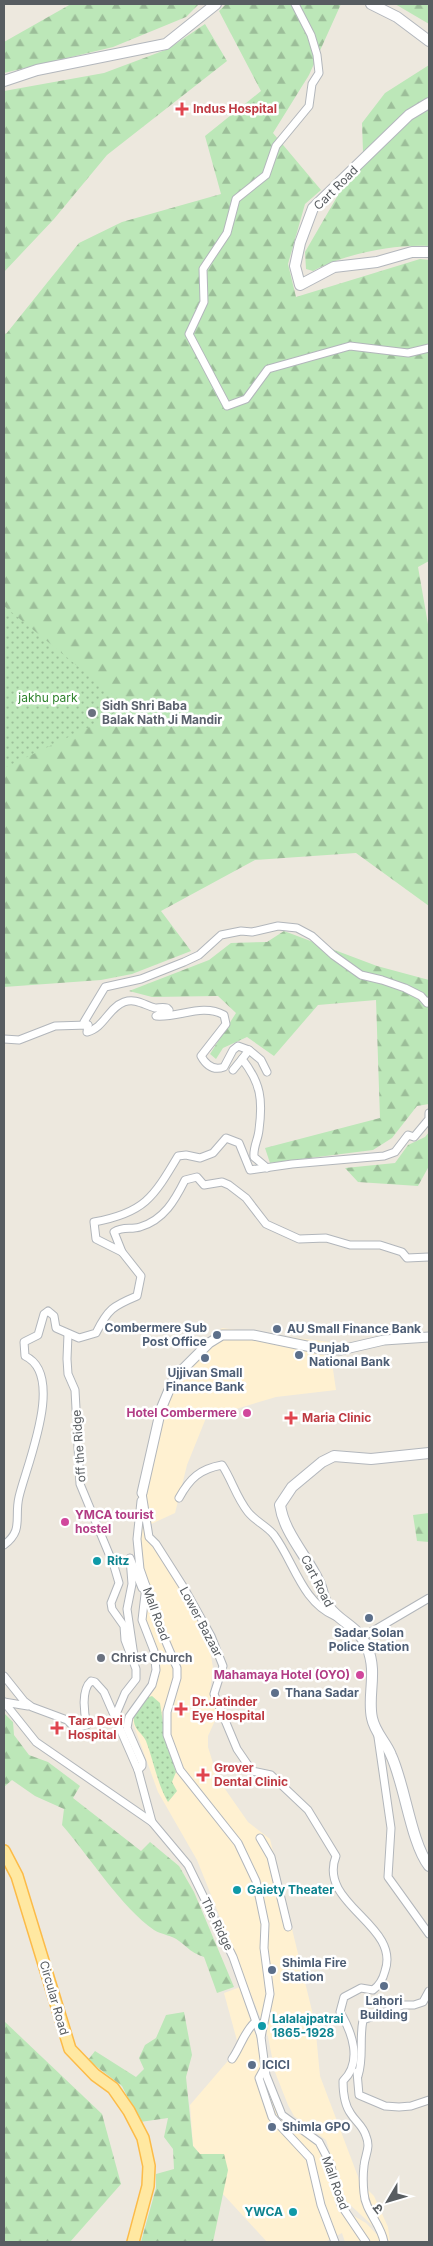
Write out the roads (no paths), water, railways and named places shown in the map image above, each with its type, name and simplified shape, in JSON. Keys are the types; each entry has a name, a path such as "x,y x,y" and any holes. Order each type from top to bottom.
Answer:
{"main road":[{"path":"4,81 37,70 166,44 216,4"},
{"path":"371,4 397,17 429,41"},
{"name":"Cart Road","path":"429,104 408,115 313,208 300,243 295,266 300,286 334,267 377,262 412,252 429,252"},
{"name":"Cart Road","path":"429,1453 371,1459 334,1456 322,1462 292,1487 280,1505 282,1518 311,1566 327,1605 338,1617 352,1626 368,1648 374,1680 372,1718 378,1734 391,1753 404,1787 424,1859 429,1866"},
{"name":"Circular Road","path":"4,1851 17,1876 70,2049 95,2076 113,2088 129,2111 143,2138 148,2166 148,2186 133,2242"}],"street":[{"path":"295,4 312,35 317,55 319,73 312,84 309,106 276,146 266,175 236,199 227,233 203,269 204,302 189,334 227,406 246,399 268,369 277,366 350,346 408,353 429,348"},
{"path":"268,1072 262,1060 248,1050 238,1046 233,1050 224,1067 219,1069 207,1065 201,1056 226,1024 224,1016 219,1013 193,1010 179,1016 156,1016 170,1010 134,1001 125,1002 116,1007 94,1030 88,1032 88,1026 84,1022 105,987 141,980 184,962 199,955 221,935 241,931 252,932 278,926 297,928 312,936 333,956 361,976 382,980 405,988 420,996 427,1003 429,1001"},
{"path":"4,1039 19,1040 55,1026 88,1026"},
{"path":"232,1070 248,1050"},
{"path":"242,1059 257,1081 259,1092 259,1132 253,1147 254,1157 268,1168"},
{"path":"122,1252 96,1239 94,1222 122,1215 143,1205 156,1191 178,1156 186,1154 200,1158 213,1152 226,1138 239,1143 250,1170 292,1164 384,1156 395,1152 408,1135 414,1137 429,1119 429,1113"},
{"path":"4,1545 14,1538 17,1528 18,1498 42,1418 43,1396 39,1370 31,1359 25,1356 24,1342 38,1335 44,1314 48,1311 54,1316 56,1328 79,1338 96,1333 114,1305 137,1296 141,1276 122,1252 114,1232 120,1228 142,1227 164,1214 179,1194 185,1180 197,1177 204,1185 222,1182 229,1185 246,1198 266,1224 299,1239 326,1238 350,1245 373,1244 402,1252 407,1258 429,1257"},
{"name":"off the Ridge","path":"68,1334 68,1374 75,1390 80,1484 114,1566 119,1583 111,1603 112,1609 124,1626 125,1640 136,1668"},
{"name":"Mall Road","path":"366,2242 341,2205 326,2154 319,2142 308,2132 282,2115 264,2069 261,2036 270,1994 264,1948 265,1924 256,1881 238,1844 180,1770 167,1735 167,1712 177,1678 177,1668 140,1569 137,1539 142,1493 161,1409 174,1378 209,1343 222,1336 253,1335 316,1348 341,1350 384,1340 429,1337"},
{"path":"180,1498 194,1477 206,1467 222,1465 229,1475 237,1497 258,1524 273,1533 304,1589 325,1612 338,1617"},
{"name":"Lower Bazaar","path":"142,1493 149,1537 156,1544 184,1588 211,1636 223,1666 214,1694 236,1749 252,1771 271,1775 308,1810 336,1856 333,1865 341,1897 382,1942 388,1953 386,1968 380,1984 373,1990 361,1988 344,1996 340,2012 350,2032 355,2053 354,2060"},
{"path":"114,1719 125,1694 136,1679 127,1609 132,1584 130,1558 142,1588 146,1587 142,1620 156,1660 152,1685 129,1717 127,1728 142,1762 142,1766 138,1770"},
{"path":"361,1638 429,1598"},
{"path":"4,1676 24,1701 32,1707"},
{"name":"The Ridge","path":"32,1707 67,1720 76,1728 83,1727 87,1725 84,1714 86,1690 91,1681 95,1682 104,1692 114,1719 138,1770 152,1822"},
{"path":"4,1702 32,1707"},
{"name":"The Ridge","path":"4,1702 36,1742 68,1762 152,1822 188,1865 233,1957 261,2036"},
{"path":"378,1734 391,1828 388,1877 429,1934"},
{"path":"260,1838 271,1857 288,1926"},
{"path":"358,2076 362,2062 360,2050 363,2020 403,2005 414,2005 423,2002 429,1991"},
{"path":"232,2059 241,2047 246,2031 255,2022"},
{"path":"354,2060 358,2076 359,2095 385,2106 411,2106 429,2100"},
{"path":"354,2060 348,2077 343,2081 344,2098 349,2112 362,2126 369,2146 364,2162 365,2201 380,2228 384,2242"},
{"path":"264,2069 259,2078 269,2111 278,2124 310,2158 321,2205 335,2242"}],"place":[{"name":"Indus Hospital","path":"182,109"},
{"name":"Sidh Shri Baba Balak Nath Ji Mandir","path":"92,713"},
{"name":"AU Small Finance Bank","path":"277,1329"},
{"name":"Combermere Sub Post Office","path":"217,1335"},
{"name":"Punjab National Bank","path":"299,1355"},
{"name":"Ujjivan Small Finance Bank","path":"205,1358"},
{"name":"Hotel Combermere","path":"247,1413"},
{"name":"Maria Clinic","path":"291,1418"},
{"name":"YMCA tourist hostel","path":"65,1522"},
{"name":"Ritz","path":"97,1561"},
{"name":"Sadar Solan Police Station","path":"369,1618"},
{"name":"Christ Church","path":"101,1658"},
{"name":"Mahamaya Hotel (OYO)","path":"360,1675"},
{"name":"Thana Sadar","path":"275,1693"},
{"name":"Dr.Jatinder Eye Hospital","path":"181,1709"},
{"name":"Tara Devi Hospital","path":"57,1728"},
{"name":"Grover Dental Clinic","path":"203,1775"},
{"name":"Gaiety Theater","path":"237,1890"},
{"name":"Shimla Fire Station","path":"272,1970"},
{"name":"Lahori Building","path":"384,1986"},
{"name":"Lalalajpatrai 1865-1928","path":"262,2026"},
{"name":"ICICI","path":"252,2065"},
{"name":"Shimla GPO","path":"272,2127"},
{"name":"YWCA","path":"293,2212"}],"park label":[{"name":"jakhu park","path":"48,698"}]}
